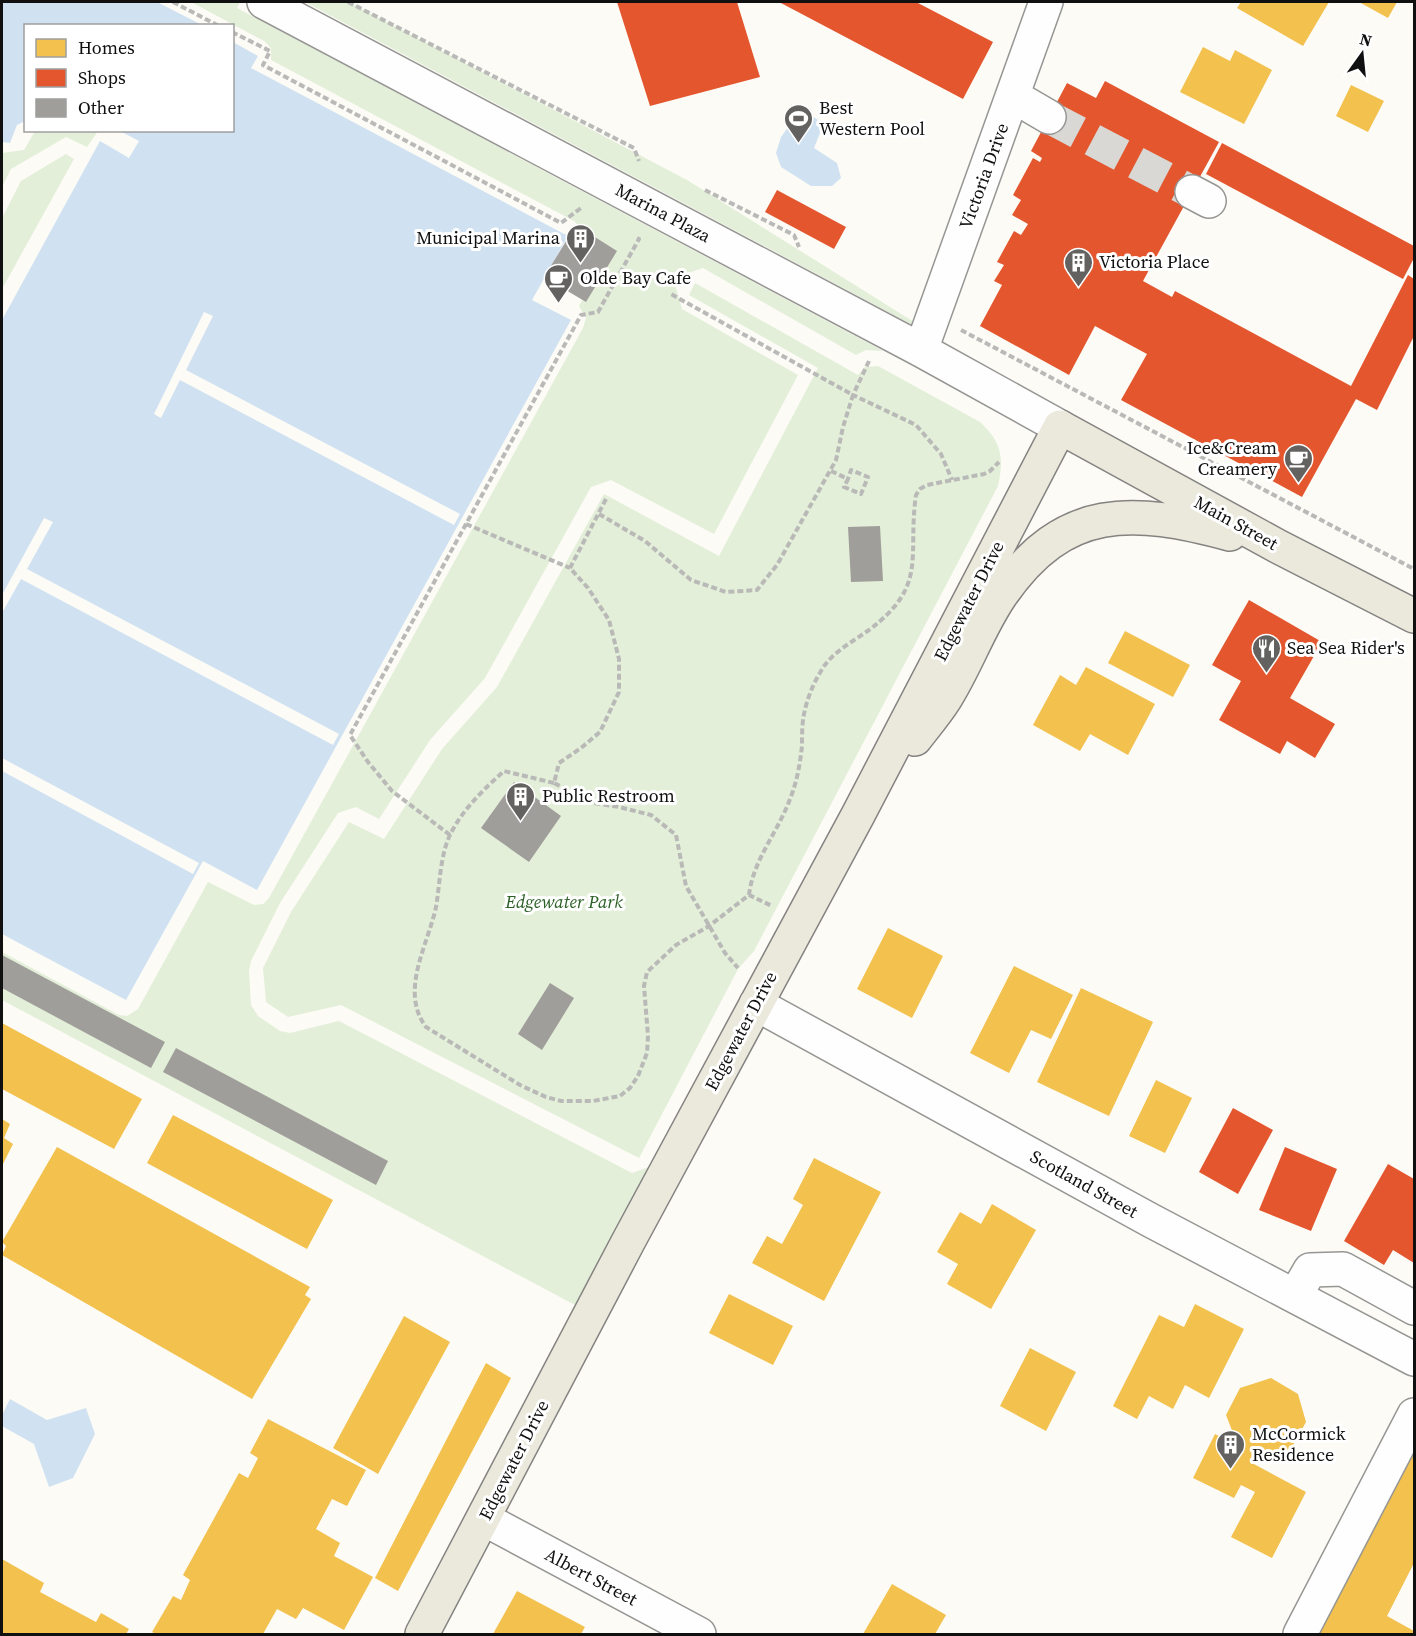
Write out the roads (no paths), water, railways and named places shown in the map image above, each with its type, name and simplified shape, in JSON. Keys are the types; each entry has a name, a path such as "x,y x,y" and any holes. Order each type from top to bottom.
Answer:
{"main road":[{"name":"Main Street","path":"1060,427 1280,547 1414,616"},
{"name":"Edgewater Drive","path":"422,1635 622,1252 858,815 1060,427"},
{"path":"858,815 945,699 1000,596 1023,565 1059,535 1090,523 1110,519 1147,517 1185,522 1280,547"}],"street":[{"name":"Marina Plaza","path":"264,2 921,350 1060,427"},
{"name":"Victoria Drive","path":"921,350 1046,2"},
{"path":"1013,96 1049,117"},
{"name":"Scotland Street","path":"756,1004 1150,1220 1414,1359"},
{"path":"1295,1296 1310,1270 1343,1269 1414,1308"},
{"path":"1346,1323 1367,1282"},
{"path":"1300,1635 1414,1415"},
{"name":"Albert Street","path":"483,1520 699,1635"}],"water":[{"path":"2,2 157,2 200,24 24,24 24,122 17,125 10,143 2,142"},
{"path":"234,43 258,56 251,68 568,236 532,300 571,320 257,890 203,861 126,1000 2,934 2,320 100,141 129,158 139,141 122,132 234,132"},
{"name":"Best Western Pool","path":"800,110 824,123 814,148 837,163 841,178 832,186 811,186 781,167 776,153 781,137"},
{"path":"10,1399 47,1420 86,1408 95,1434 73,1478 49,1487 34,1444 2,1426 2,1415"}],"tunnel":[{"path":"1049,117 1192,192"}],"place":[{"name":"Best Western Pool","path":"798,144"},
{"name":"Municipal Marina","path":"581,264"},
{"name":"Victoria Place","path":"1078,288"},
{"name":"Olde Bay Cafe","path":"559,304"},
{"name":"Ice&Cream Creamery","path":"1298,484"},
{"name":"Sea Sea Rider's","path":"1266,674"},
{"name":"Public Restroom","path":"521,822"},
{"name":"McCormick Residence","path":"1231,1470"}],"park label":[{"name":"Edgewater Park","path":"564,902"}]}
